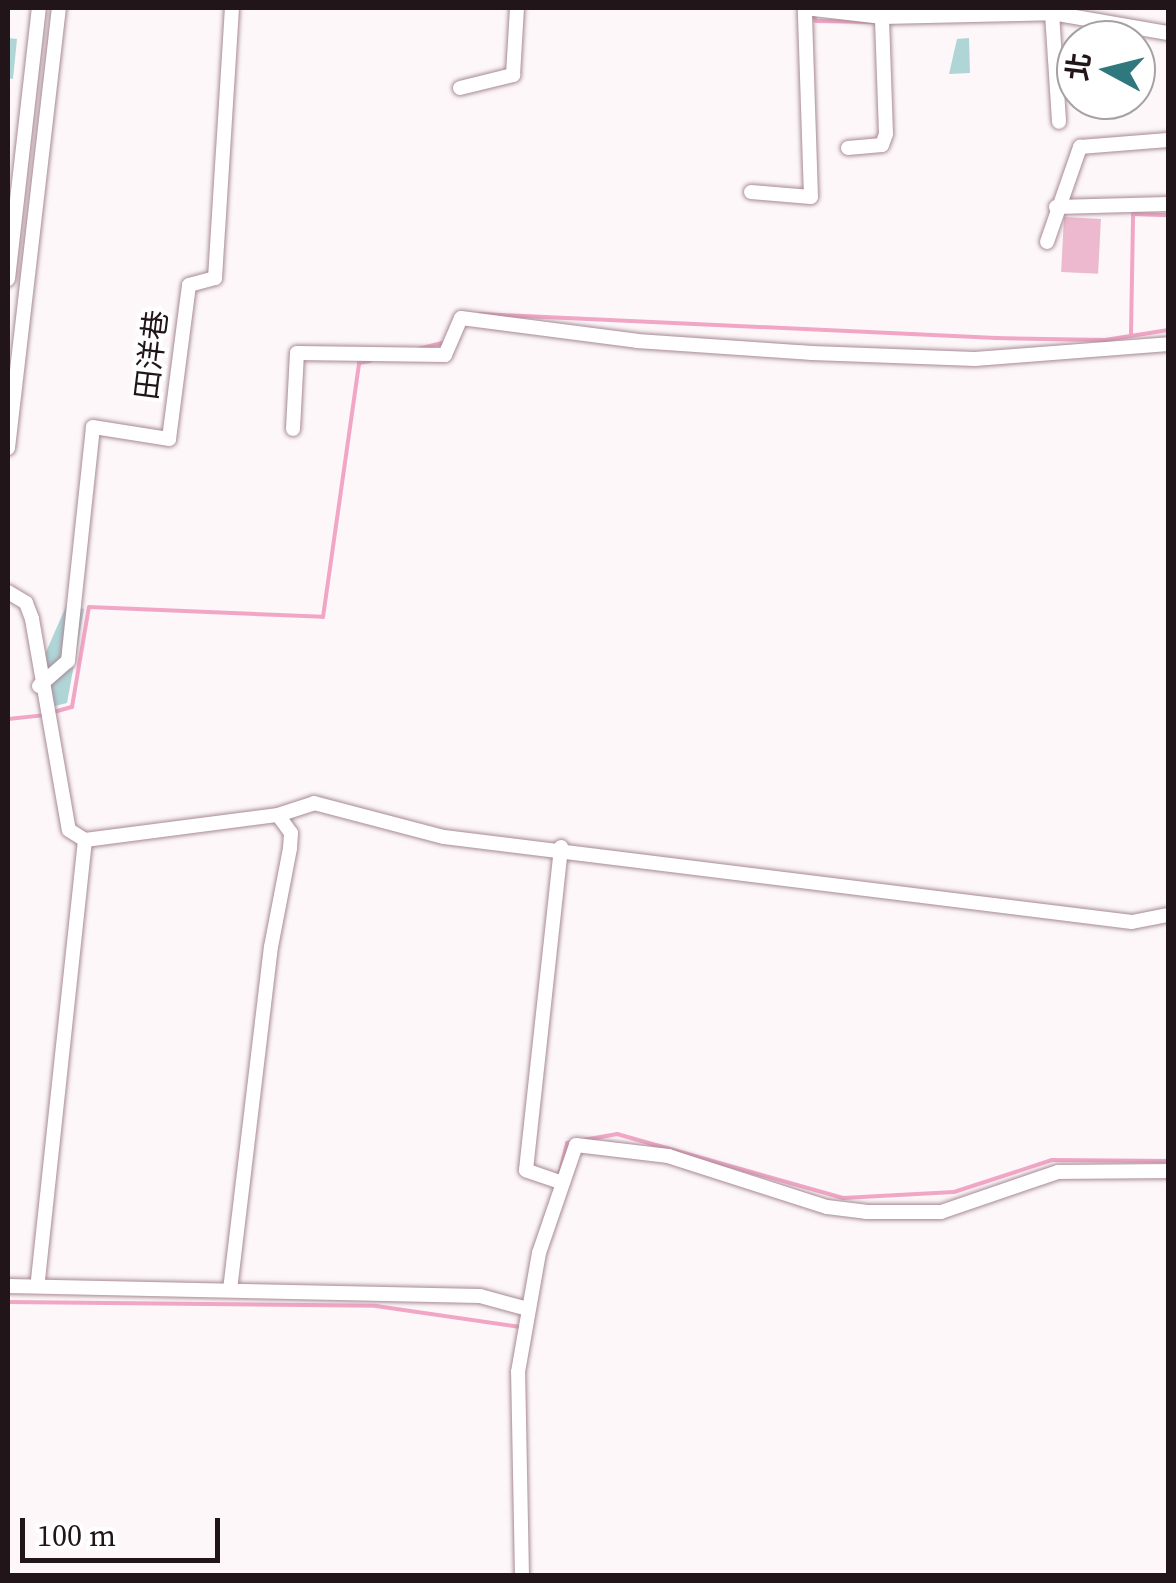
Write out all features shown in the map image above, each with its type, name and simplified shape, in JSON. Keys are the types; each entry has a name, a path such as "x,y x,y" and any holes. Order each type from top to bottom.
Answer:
{"street":[{"path":"8,280 15,151 39,8"},
{"path":"8,448 59,8"},
{"name":"田洋巷","path":"40,686 68,661 94,426 169,439 189,285 214,278 232,8"},
{"path":"460,88 512,75 518,8"},
{"path":"751,192 812,196 805,10 882,17 1026,11 1168,34"},
{"path":"1052,13 1059,122"},
{"path":"848,148 882,144 886,134 882,17"},
{"path":"1047,242 1080,148 1168,140"},
{"path":"1056,208 1168,204"},
{"path":"293,429 298,353 445,356 461,318 637,341 830,354 975,359 1168,344"},
{"path":"8,592 26,603 69,830 85,840 278,815 314,803 444,837 561,847 1132,922 1168,915"},
{"path":"230,1290 271,946 290,848 291,833 278,815"},
{"path":"38,1283 85,840"},
{"path":"560,1182 526,1170 561,847"},
{"path":"522,1576 518,1372 528,1309 560,1182 573,1147 586,1142 668,1156 827,1207 866,1212 941,1212 1058,1172 1168,1172"},
{"path":"8,1286 38,1283 480,1296 528,1309"}],"shaded area":[{"path":"1064,217 1101,219 1098,274 1061,272"}],"building":[{"path":"8,38 17,39 13,79 8,78"},
{"path":"969,38 970,73 949,74 957,39"},
{"path":"67,604 84,609 67,703 51,707 39,668"}],"waterway":[{"path":"813,12 816,21 873,22"},
{"path":"1131,334 1133,214 1168,215"},
{"path":"480,314 996,338 1105,340 1168,330"},
{"path":"418,349 447,342"},
{"path":"54,712 72,707 89,607 323,617 359,363 370,361"},
{"path":"8,719 45,715"},
{"path":"583,1140 617,1134 843,1198 954,1192 1052,1160 1168,1161"},
{"path":"559,1176 567,1143 573,1142"},
{"path":"8,1302 376,1306 520,1327"}]}
